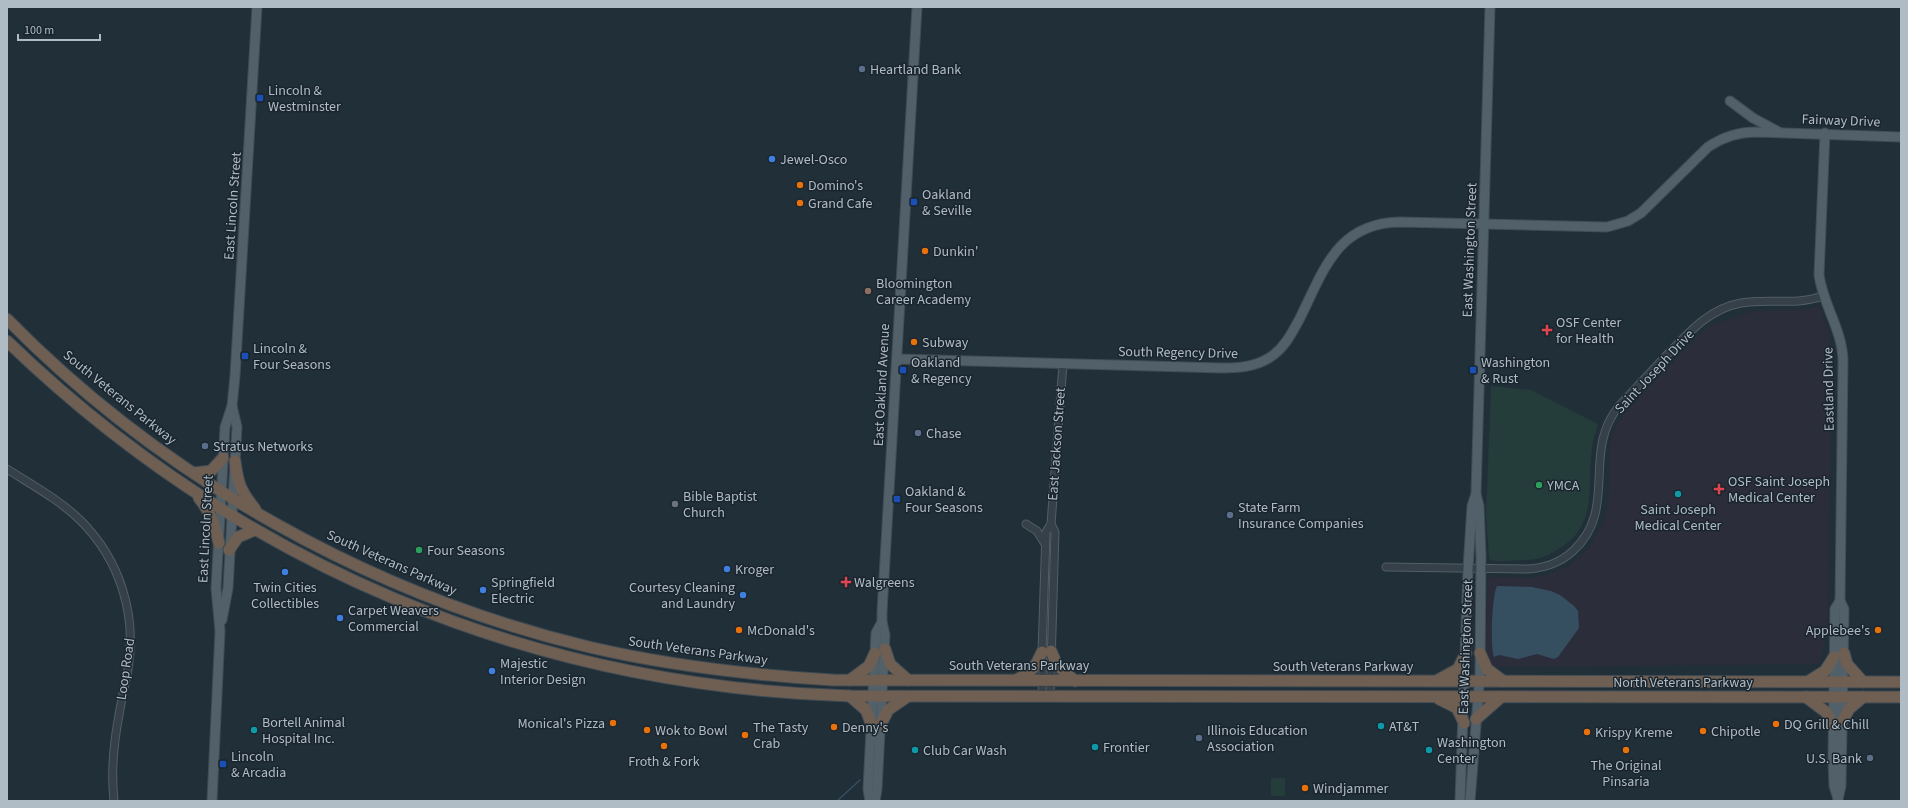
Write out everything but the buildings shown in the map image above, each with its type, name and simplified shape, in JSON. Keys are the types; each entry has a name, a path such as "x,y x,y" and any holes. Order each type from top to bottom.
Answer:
{"highway":[{"name":"South Veterans Parkway","path":"7,319 110,412 194,473 259,514 321,548 397,584 472,613 540,634 632,656 718,670 787,677 850,680 1480,681"},
{"path":"7,341 92,418 132,449 193,492 255,530 341,575 396,600 469,628 542,650 597,664 685,681 745,689 850,696 1465,697"},
{"path":"194,473 211,471 223,458"},
{"path":"235,461 238,481 243,493 259,514"},
{"path":"193,492 211,515 219,543"},
{"path":"229,550 238,537 255,530"},
{"path":"850,680 869,666 880,651 890,664 908,680"},
{"path":"1015,680 1027,675 1035,668 1046,652 1074,681"},
{"path":"1435,681 1446,677 1458,669 1466,653"},
{"path":"1480,653 1487,669 1503,682"},
{"path":"1809,682 1825,671 1839,655 1863,682"},
{"name":"North Veterans Parkway","path":"1480,681 1901,682"},
{"path":"850,696 866,710 876,724 888,710 907,697"},
{"path":"1435,697 1457,708 1464,723"},
{"name":"North Veterans Parkway","path":"1465,697 1901,698"},
{"path":"1476,719 1486,708 1501,697"},
{"path":"1806,697 1838,722 1849,709 1863,697"}],"main road":[{"name":"East Lincoln Street","path":"220,631 216,588 223,458 225,427 232,406 257,7"},
{"name":"East Oakland Avenue","path":"870,801 868,789 876,724 879,680 880,651 876,633 882,622 917,7"},
{"name":"East Washington Street","path":"1470,801 1480,681 1481,568 1479,506 1476,494 1490,7"},
{"path":"1730,101 1753,118 1780,132"},
{"name":"Fairway Drive","path":"1484,224 1597,227 1617,225 1641,213 1698,156 1715,142 1739,133 1825,133 1901,137"},
{"name":"Eastland Drive","path":"1825,133 1818,264 1823,296 1837,327 1843,352 1840,601 1835,608 1839,655 1838,722 1841,786 1838,800"},
{"name":"South Regency Drive","path":"896,359 1228,368 1254,364 1270,357 1288,341 1330,258 1340,245 1358,231 1386,222 1484,224"},
{"name":"East Lincoln Street","path":"212,801 220,631 228,588 237,427 232,406"},
{"name":"East Washington Street","path":"1460,801 1465,697 1468,569 1472,506 1476,494"},
{"name":"East Oakland Avenue","path":"875,801 877,789 876,724"}],"street":[{"name":"Saint Joseph Drive","path":"1386,567 1528,569 1540,568 1559,561 1579,546 1588,533 1595,517 1599,493 1600,448 1609,419 1619,406 1701,322 1718,311 1741,303 1767,301 1801,302 1823,296"},
{"name":"East Jackson Street","path":"1046,697 1046,532 1051,524 1063,364"},
{"name":"Loop Road","path":"7,469 61,505 81,521 99,541 110,558 124,592 129,620 130,644 114,740 112,770 114,801"},
{"path":"1026,524 1037,531 1046,546"},
{"name":"East Jackson Street","path":"1046,652 1054,558 1055,532 1051,524"},
{"path":"1046,577 1054,558"}],"shaded area":[{"name":"OSF Saint Joseph Medical Center","path":"1819,306 1829,332 1831,400 1827,626 1820,664 1496,667 1490,662 1487,655 1486,645 1488,579 1490,577 1533,578 1553,573 1569,566 1588,549 1604,522 1608,501 1611,439 1616,426 1623,415 1709,326 1754,311 1805,310"},
{"path":"1497,586 1532,587 1551,591 1560,595 1574,606 1578,611 1579,628 1558,657 1554,659 1537,654 1518,659 1499,655 1494,657 1492,644 1492,622 1495,591"}],"green space":[{"name":"YMCA","path":"1491,386 1531,390 1598,424 1592,448 1590,492 1585,518 1579,530 1570,540 1546,556 1530,560 1502,561 1489,559 1486,515"},
{"path":"1271,778 1285,778 1285,796 1271,796"}],"waterway":[{"path":"837,801 860,780"}],"place":[{"name":"Heartland Bank","path":"862,69"},
{"name":"Lincoln & Westminster","path":"260,98"},
{"name":"Jewel-Osco","path":"772,159"},
{"name":"Domino's","path":"800,185"},
{"name":"Oakland & Seville","path":"914,202"},
{"name":"Grand Cafe","path":"800,203"},
{"name":"Dunkin'","path":"925,251"},
{"name":"Bloomington Career Academy","path":"868,291"},
{"name":"OSF Center for Health","path":"1547,330"},
{"name":"Subway","path":"914,342"},
{"name":"Lincoln & Four Seasons","path":"245,356"},
{"name":"Oakland & Regency","path":"903,370"},
{"name":"Washington & Rust","path":"1473,370"},
{"name":"Chase","path":"918,433"},
{"name":"Stratus Networks","path":"205,446"},
{"name":"YMCA","path":"1539,485"},
{"name":"OSF Saint Joseph Medical Center","path":"1719,489"},
{"name":"Saint Joseph Medical Center","path":"1678,494"},
{"name":"Oakland & Four Seasons","path":"897,499"},
{"name":"Bible Baptist Church","path":"675,504"},
{"name":"State Farm Insurance Companies","path":"1230,515"},
{"name":"Four Seasons","path":"419,550"},
{"name":"Kroger","path":"727,569"},
{"name":"Twin Cities Collectibles","path":"285,572"},
{"name":"Walgreens","path":"846,582"},
{"name":"Springfield Electric","path":"483,590"},
{"name":"Courtesy Cleaning and Laundry","path":"743,595"},
{"name":"Carpet Weavers Commercial","path":"340,618"},
{"name":"McDonald's","path":"739,630"},
{"name":"Applebee's","path":"1878,630"},
{"name":"Majestic Interior Design","path":"492,671"},
{"name":"Monical's Pizza","path":"613,723"},
{"name":"DQ Grill & Chill","path":"1776,724"},
{"name":"AT&T","path":"1381,726"},
{"name":"Denny's","path":"834,727"},
{"name":"Bortell Animal Hospital Inc.","path":"254,730"},
{"name":"Wok to Bowl","path":"647,730"},
{"name":"Chipotle","path":"1703,731"},
{"name":"Krispy Kreme","path":"1587,732"},
{"name":"The Tasty Crab","path":"745,735"},
{"name":"Illinois Education Association","path":"1199,738"},
{"name":"Froth & Fork","path":"664,746"},
{"name":"Frontier","path":"1095,747"},
{"name":"Club Car Wash","path":"915,750"},
{"name":"Washington Center","path":"1429,750"},
{"name":"The Original Pinsaria","path":"1626,750"},
{"name":"U.S. Bank","path":"1870,758"},
{"name":"Lincoln & Arcadia","path":"223,764"},
{"name":"Windjammer","path":"1305,788"}]}
